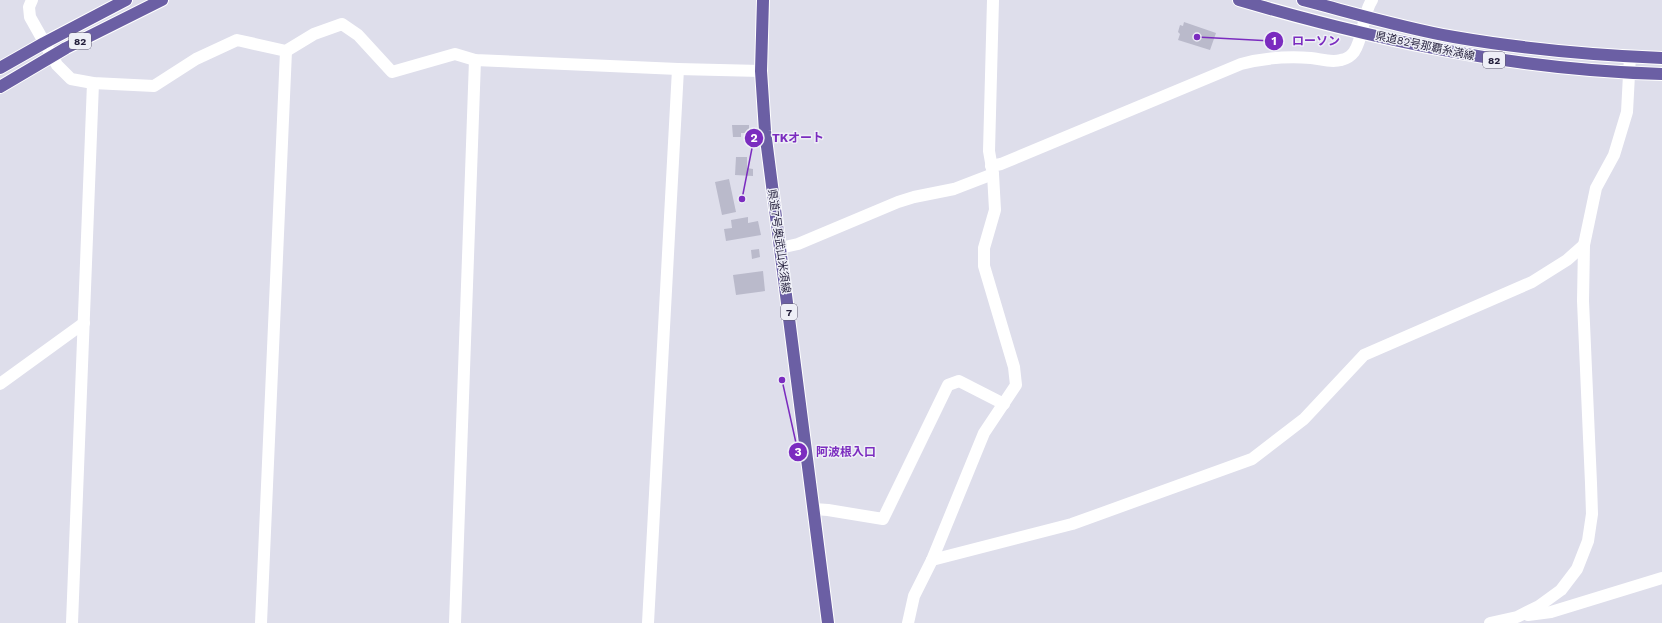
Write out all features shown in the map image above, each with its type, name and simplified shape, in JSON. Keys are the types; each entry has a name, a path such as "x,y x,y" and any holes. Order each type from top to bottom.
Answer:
{"main road":[{"name":"82","path":"0,68 41,38 126,0"},
{"name":"82","path":"0,88 51,56 162,0"},
{"name":"県道7号奥武山米須線","path":"763,0 761,71 765,131 828,623"},
{"name":"県道82号那覇糸満線","path":"1239,0 1361,32 1444,51 1492,60 1563,68 1662,74"},
{"name":"県道82号那覇糸満線","path":"1304,0 1365,17 1453,37 1565,52 1662,58"}],"street":[{"path":"32,0 29,7 30,17 56,65 70,79 93,83 154,86 196,59 237,40 286,51 314,34 342,24 358,35 392,72 455,54 475,60 761,71"},
{"path":"908,623 914,596 932,560 984,432 1016,385 1016,375 989,285 983,258 987,235 995,210 989,151 993,0"},
{"path":"780,248 798,244 898,202 914,197 954,189 1001,164 1241,64 1260,59 1283,57 1334,61 1342,60 1353,52 1358,43 1368,6 1372,0"},
{"path":"261,623 286,51"},
{"path":"1518,620 1561,590 1577,569 1588,541 1592,514 1583,301 1584,245 1596,188 1614,155 1627,112 1630,56"},
{"path":"455,623 475,60"},
{"path":"648,623 678,69"},
{"path":"72,623 93,83"},
{"path":"932,560 1072,524 1252,459 1304,419 1364,355 1532,282 1567,260 1584,245"},
{"path":"0,384 84,323"},
{"path":"814,510 828,510 883,519 948,385 959,381 1004,404"},
{"path":"1490,623 1518,620 1551,612 1662,578"}],"building":[{"path":"1184,22 1216,33 1210,50 1178,40 1180,25 1183,26"},
{"path":"732,125 749,125 749,133 741,133 741,137 733,137"},
{"path":"736,157 747,157 747,168 753,169 753,176 735,175"},
{"path":"729,179 736,212 722,215 715,182"},
{"path":"748,217 748,223 758,221 761,235 726,241 724,229 732,228 731,220"},
{"path":"759,249 760,257 752,259 751,250"},
{"path":"763,271 765,291 736,295 733,275"}],"place":[{"name":"ローソン","path":"1197,37"},
{"name":"TKオート","path":"742,199"},
{"name":"阿波根入口","path":"782,380"}]}
